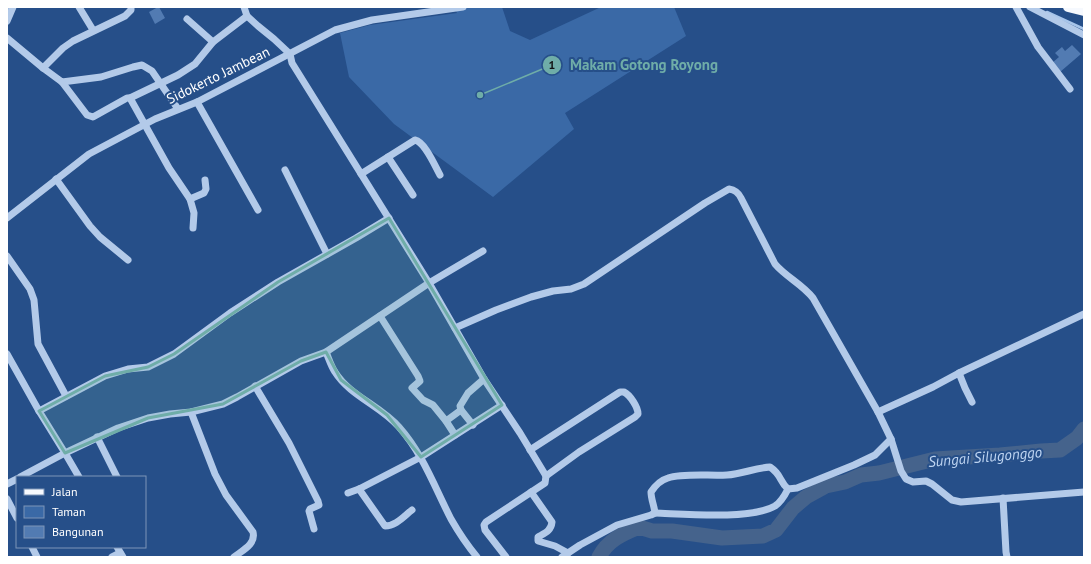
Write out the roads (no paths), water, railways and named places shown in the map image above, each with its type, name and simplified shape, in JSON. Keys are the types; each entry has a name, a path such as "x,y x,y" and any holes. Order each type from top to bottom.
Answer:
{"main road":[{"path":"1068,7 1084,11"}],"street":[{"path":"7,21 13,7"},
{"path":"79,7 93,30"},
{"path":"43,68 63,48 73,41 93,30 125,16 132,7"},
{"path":"244,7 247,16 290,54 292,63 429,283 484,379 546,476 545,483 486,522 484,525 485,530 506,557"},
{"name":"Sidokerto Jambean","path":"7,218 89,154 178,109 196,102 335,30 372,20 463,7"},
{"path":"1016,7 1038,47 1070,89"},
{"path":"1030,7 1084,35"},
{"path":"7,38 62,82 87,115 93,117 127,98 130,98 178,75 195,64 213,42 247,16"},
{"path":"187,19 213,42"},
{"path":"62,82 101,77 142,65 152,71 162,83 178,109"},
{"path":"130,98 144,126 169,168 190,199 194,213 192,228"},
{"path":"196,102 258,210"},
{"path":"361,174 415,140 418,140 440,175"},
{"path":"388,157 413,195"},
{"path":"285,170 327,254"},
{"path":"56,179 90,226 100,237 128,260"},
{"path":"190,199 204,193 206,189 205,180"},
{"path":"455,328 531,297 553,291 571,289 584,284 705,203 728,189 736,191 775,264 782,272 807,290 813,298 878,412 891,439 901,471 906,479 913,482 926,481 952,500 966,501 1084,492"},
{"path":"38,411 105,376 128,369 148,367 174,354 230,313 278,282 388,218"},
{"path":"22,476 97,437 118,428 148,418 191,412 223,404 301,361 326,352 429,283 482,251"},
{"path":"7,256 30,289 34,300 38,344 66,396"},
{"path":"878,412 1084,314"},
{"path":"380,316 418,376 420,381 412,388 423,400 433,406 446,420 455,435"},
{"path":"326,352 335,373 341,380 349,388 387,415 399,427 421,457 456,528 477,557"},
{"path":"7,354 38,411 78,476"},
{"path":"959,373 972,402"},
{"path":"473,425 461,410 460,406 465,397 484,379"},
{"path":"255,386 289,443 318,501 318,506 310,509 309,511 314,529"},
{"path":"530,450 620,392 627,394 638,410 638,414 635,417 579,452 546,476"},
{"path":"348,493 359,490 421,457 502,405"},
{"path":"446,420 461,410"},
{"path":"191,412 215,474 226,495 253,532 253,541 234,557"},
{"path":"97,437 116,476"},
{"path":"788,489 797,488 875,455 891,439"},
{"path":"655,512 651,499 651,492 656,485 667,478 681,476 727,475 770,467 780,476 782,483 788,489"},
{"path":"7,484 16,480"},
{"path":"531,492 552,522 548,532 538,537 538,541 555,546 565,555 617,525 651,515 655,512 715,515 763,511 776,505 788,489"},
{"path":"359,490 385,526 390,526 412,510"},
{"path":"1003,498 1007,557"},
{"path":"7,499 16,516"},
{"path":"32,548 37,557"},
{"path":"112,557 120,552"}],"waterway":[{"path":"1047,12 1084,29"},
{"name":"Sungai Silugonggo","path":"599,557 611,542 621,535 639,527 652,531 672,531 722,538 763,536 776,530 793,508 806,497 826,486 845,482 861,475 879,473 935,459 1060,450 1077,438 1084,429"}],"place":[{"name":"Makam Gotong Royong","path":"480,95"}]}
